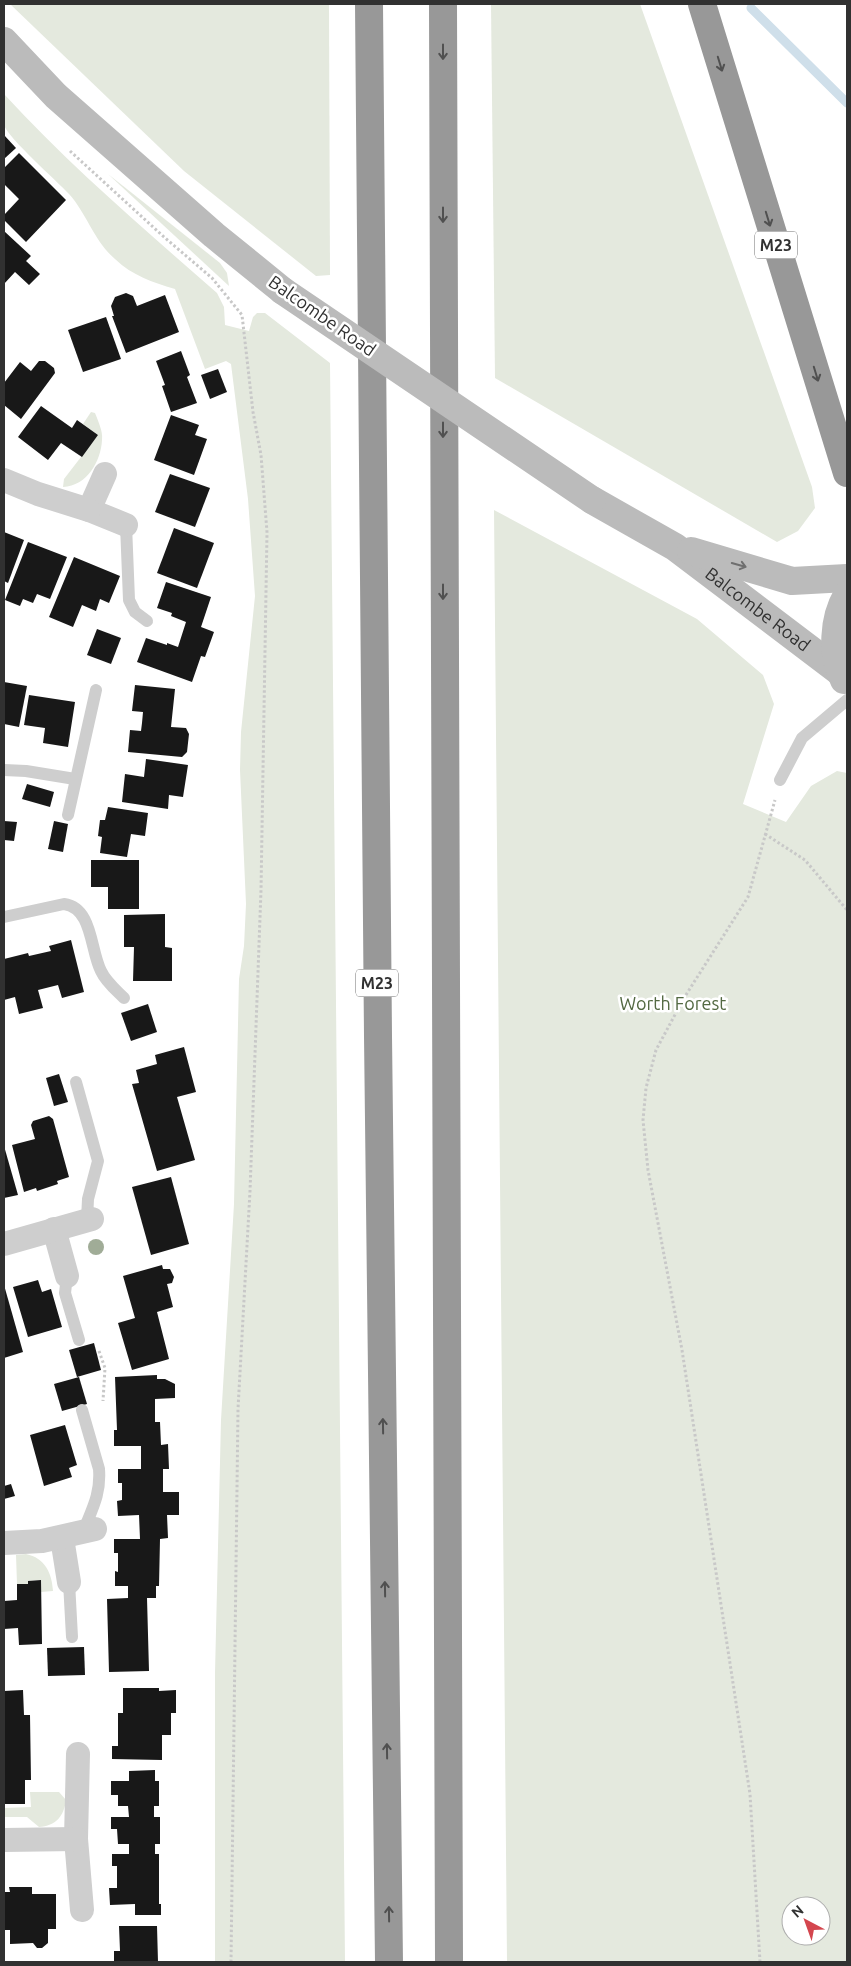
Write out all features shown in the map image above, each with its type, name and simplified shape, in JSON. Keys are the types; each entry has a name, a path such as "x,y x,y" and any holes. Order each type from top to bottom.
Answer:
{"highway":[{"name":"M23","path":"369,4 377,1016 389,1962"},
{"path":"442,4 449,1962"},
{"name":"M23","path":"702,4 847,473"}],"main road":[{"name":"Balcombe Road","path":"4,41 56,96 214,235 283,291 592,500 675,547 844,679"},
{"name":"Balcombe Road","path":"675,547 792,581 847,578"},
{"path":"844,679 835,640 840,606 847,594"}],"street":[{"path":"90,510 105,474"},
{"path":"4,480 38,494 90,510 126,525"},
{"path":"4,1244 90,1219"},
{"path":"54,1229 68,1276"},
{"path":"4,1543 42,1541 80,1533 69,1582"},
{"path":"78,1754 76,1839 82,1910"},
{"path":"4,1840 76,1839"}],"lane":[{"path":"126,525 129,600 135,612 147,621"},
{"path":"68,815 96,690"},
{"path":"780,780 802,738 847,700"},
{"path":"4,770 26,771 75,779"},
{"path":"4,917 64,904 71,905 77,909 86,925 101,972 124,998"},
{"path":"76,1082 98,1161 88,1199 90,1219"},
{"path":"68,1276 66,1293 79,1338"},
{"path":"80,1533 97,1498 100,1478 99,1468 82,1410"},
{"path":"69,1582 72,1637"}],"path":[{"path":"67,149 212,278 242,315 253,412 261,455 267,532 262,880 250,1191 238,1408 231,1962"},
{"path":"760,1962 750,1794 682,1350 648,1170 643,1120 646,1088 656,1050 684,998 748,897 780,780"},
{"path":"766,834 805,860 847,910"},
{"path":"79,1338 96,1338 104,1368 103,1404"}],"green space":[{"path":"10,4 329,4 330,275 316,276 184,171"},
{"path":"491,4 640,4 812,487 815,508 798,531 777,542 495,378"},
{"path":"4,94 81,172 217,293 224,307 225,325 249,331 253,317 257,313 265,313 330,363 345,1962 215,1962 215,1673 221,1420 234,1204 239,979 244,946 246,904 240,770 241,732 255,596 248,499 231,364 226,361 205,369 175,289 136,274 122,265 108,252 69,194 7,131 3,118"},
{"path":"108,174 220,263 227,273 229,286"},
{"path":"91,412 95,413 102,433 99,456 96,464 86,477 72,486 63,487 64,479 98,435 83,424"},
{"name":"Worth Forest","path":"494,510 697,619 763,675 774,704 743,804 786,822 811,786 837,771 847,773 847,1962 507,1962"},
{"path":"26,1554 38,1559 46,1567 51,1578 53,1591 41,1592 40,1580 28,1581 28,1584 17,1584 16,1555"},
{"path":"30,1792 59,1792 66,1800 63,1811 58,1819 50,1825 39,1827 27,1817 4,1817 4,1808 31,1807"}],"building":[{"path":"4,135 16,148 4,159"},
{"path":"19,153 66,200 26,242 4,220 4,215 19,199 4,184 4,168"},
{"path":"4,231 31,256 26,261 40,274 29,285 15,272 4,284"},
{"path":"126,293 133,296 137,306 165,295 179,332 126,353 112,316 114,316 111,306 115,297"},
{"path":"106,317 121,359 83,372 68,330"},
{"path":"181,351 190,375 187,377 197,403 171,412 162,386 165,385 156,361"},
{"path":"39,361 45,361 54,368 55,373 21,419 4,405 4,383 20,362 31,371"},
{"path":"218,369 227,392 210,399 201,375"},
{"path":"41,406 72,428 77,420 98,435 82,457 61,443 48,460 18,437"},
{"path":"171,415 199,425 195,435 207,439 194,475 154,460"},
{"path":"170,474 210,488 195,527 155,512"},
{"path":"174,528 214,543 197,588 157,573"},
{"path":"4,532 24,540 8,583 4,581"},
{"path":"28,542 67,557 50,599 37,594 33,603 23,599 20,606 5,600"},
{"path":"74,557 120,576 109,603 100,599 96,611 82,605 73,627 49,617"},
{"path":"166,582 211,597 201,627 214,632 205,657 201,656 192,682 137,662 146,638 178,647 186,622 171,616 172,613 157,608"},
{"path":"97,629 121,638 111,664 87,655"},
{"path":"4,682 27,686 19,727 4,724"},
{"path":"135,685 175,689 171,727 186,728 189,734 187,752 182,757 128,752 130,730 141,731 142,723 143,712 132,711"},
{"path":"29,695 75,702 68,747 43,743 45,728 24,725"},
{"path":"146,759 188,765 183,797 169,795 168,809 122,802 125,774 144,777"},
{"path":"27,784 54,792 50,807 22,799"},
{"path":"108,807 148,813 145,836 131,834 127,857 100,853 102,837 98,836 100,820 105,820"},
{"path":"4,821 17,822 14,841 4,840"},
{"path":"54,821 68,824 63,852 48,849"},
{"path":"91,860 139,860 139,909 108,909 108,887 91,887"},
{"path":"165,914 165,947 172,948 172,981 133,981 134,947 124,947 124,915"},
{"path":"71,940 84,992 62,998 58,985 38,990 43,1008 19,1014 15,997 4,1000 4,959 28,953 29,956 51,951 49,946"},
{"path":"148,1004 157,1032 131,1041 121,1013"},
{"path":"184,1047 196,1092 177,1097 195,1160 157,1171 132,1084 139,1083 136,1070 157,1064 155,1055"},
{"path":"59,1074 68,1102 54,1106 46,1078"},
{"path":"49,1116 53,1119 69,1177 57,1181 58,1184 37,1191 36,1188 24,1192 12,1145 35,1139 31,1125 33,1121"},
{"path":"4,1146 18,1195 4,1198"},
{"path":"171,1177 189,1244 151,1255 132,1187"},
{"path":"162,1265 163,1269 170,1269 174,1277 172,1283 167,1284 173,1307 157,1312 169,1359 132,1370 118,1323 135,1318 123,1276"},
{"path":"38,1280 42,1292 51,1289 62,1327 28,1337 13,1287"},
{"path":"4,1285 23,1352 4,1358"},
{"path":"94,1343 101,1370 77,1377 69,1350"},
{"path":"157,1375 157,1379 165,1379 175,1384 175,1398 155,1399 155,1422 160,1422 161,1445 168,1444 169,1469 163,1469 163,1492 179,1492 179,1515 167,1515 168,1538 160,1539 159,1586 156,1586 156,1598 147,1598 149,1671 109,1672 107,1599 128,1598 128,1586 115,1586 115,1571 118,1572 118,1553 114,1553 114,1539 140,1539 139,1515 118,1516 117,1501 122,1500 122,1483 118,1483 118,1469 141,1469 141,1446 114,1446 114,1430 117,1430 115,1377"},
{"path":"79,1377 87,1404 62,1411 54,1384"},
{"path":"65,1425 77,1465 69,1468 72,1477 44,1486 30,1435"},
{"path":"11,1484 15,1496 4,1499 4,1486"},
{"path":"41,1580 42,1644 19,1645 18,1628 4,1629 4,1601 17,1600 17,1584 28,1584 28,1581"},
{"path":"84,1647 85,1675 48,1676 47,1648"},
{"path":"123,1688 159,1688 159,1691 176,1690 176,1713 171,1713 171,1735 162,1735 162,1760 112,1759 112,1746 118,1746 118,1713 123,1713"},
{"path":"23,1690 24,1715 30,1715 31,1780 25,1780 25,1804 4,1804 4,1691"},
{"path":"155,1770 155,1781 159,1781 159,1806 154,1806 154,1817 160,1817 160,1844 155,1844 155,1854 159,1854 159,1904 161,1904 161,1915 135,1915 135,1904 110,1905 109,1888 117,1888 117,1866 112,1866 112,1854 129,1854 129,1844 118,1844 117,1829 111,1829 111,1817 129,1817 128,1806 118,1806 118,1795 111,1795 111,1781 129,1781 129,1771"},
{"path":"9,1887 32,1887 32,1894 56,1894 56,1929 48,1929 48,1943 42,1948 37,1948 33,1943 10,1944 10,1930 4,1930 4,1892 10,1892"},
{"path":"119,1926 157,1926 158,1962 114,1962 114,1951 120,1951"}],"waterway":[{"path":"751,8 847,103"}]}
